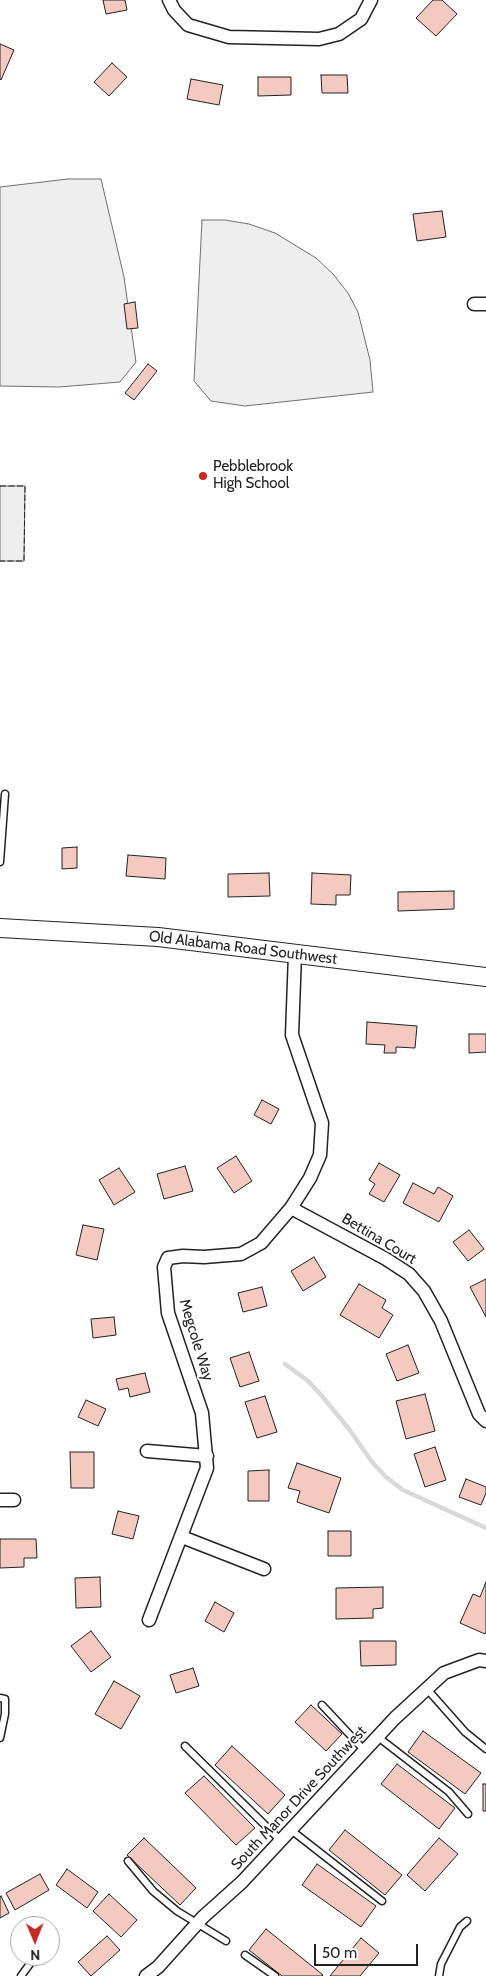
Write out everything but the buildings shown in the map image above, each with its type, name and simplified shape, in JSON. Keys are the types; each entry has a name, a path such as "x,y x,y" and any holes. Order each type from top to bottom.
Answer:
{"street":[{"path":"169,0 174,10 188,25 229,37 319,39 339,34 361,19 372,0"},
{"name":"Old Alabama Road Southwest","path":"0,928 158,937 486,977"},
{"name":"Megcole Way","path":"149,1620 207,1468 202,1413 168,1313 164,1267 168,1258 183,1256 204,1258 241,1254 261,1243 291,1208 310,1178 320,1156 322,1122 292,1035 295,954"},
{"name":"Bettina Court","path":"291,1208 386,1259 409,1274 424,1291 441,1321 479,1414 486,1421"},
{"path":"147,1451 207,1456"},
{"path":"0,1500 14,1500"},
{"path":"182,1537 264,1570"},
{"name":"South Manor Drive Southwest","path":"146,1976 158,1967 198,1923 242,1882 364,1751 427,1689 444,1674 479,1660 486,1661"}],"lane":[{"path":"0,862 5,794"},
{"path":"427,1689 465,1732 486,1749"},
{"path":"0,1698 5,1699 0,1738"},
{"path":"322,1705 364,1751"},
{"path":"378,1737 449,1792 468,1814"},
{"path":"185,1746 280,1841"},
{"path":"291,1830 382,1901"},
{"path":"128,1861 153,1891 177,1911 226,1940"},
{"path":"439,1976 440,1964 460,1926 468,1921"},
{"path":"245,1955 275,1976"}],"shaded area":[{"path":"68,179 101,179 124,277 136,362 120,382 59,387 0,386 0,187"},
{"path":"202,220 225,220 249,224 275,233 316,258 333,274 348,293 358,312 370,360 373,392 245,406 211,401 194,381"},
{"path":"0,486 25,486 24,561 0,561"}],"waterway":[{"path":"285,1364 308,1381 322,1396 349,1429 372,1462 386,1477 403,1490 486,1528"}],"fence":[{"path":"0,486 25,486 24,561 0,561"}],"place":[{"name":"Pebblebrook High School","path":"203,476"}]}
